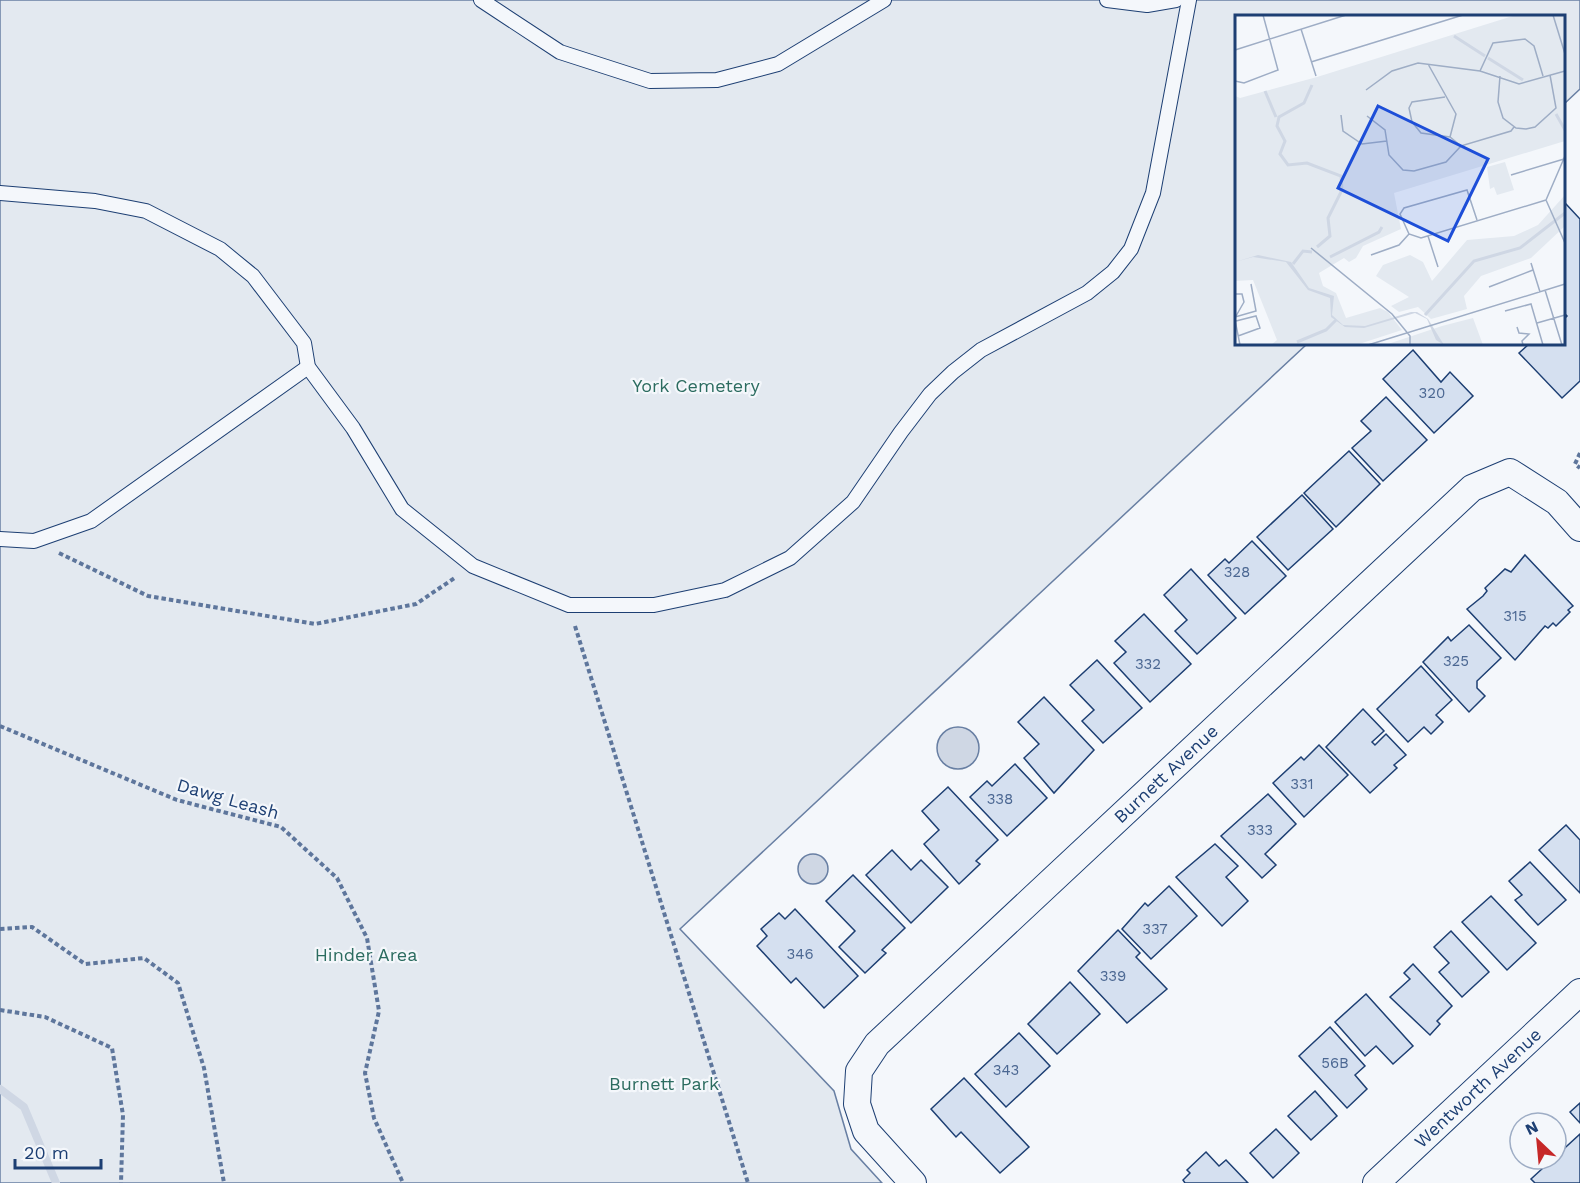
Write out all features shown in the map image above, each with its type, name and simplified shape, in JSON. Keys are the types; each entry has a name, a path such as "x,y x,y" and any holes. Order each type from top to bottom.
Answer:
{"street":[{"name":"Burnett Avenue","path":"913,1183 866,1131 857,1104 859,1071 877,1044 1472,488 1510,472 1557,502 1580,528"},
{"name":"Wentworth Avenue","path":"1376,1183 1580,992"}],"lane":[{"path":"481,0 560,52 650,81 661,81 717,80 778,64 884,0"},
{"path":"1107,0 1147,5 1176,0"},
{"path":"0,193 95,201 146,211 220,249 253,276 304,343 308,367 353,428 402,509 473,566 568,605 654,605 725,590 790,558 853,502 930,394 952,372 981,350 1087,293 1113,272 1131,249 1153,193 1189,0"},
{"path":"0,539 34,542 91,520 308,367"}],"path":[{"path":"1580,453 1575,464 1580,468"},
{"path":"34,542 148,596 315,624 416,604 473,566"},
{"path":"568,605 748,1183"},
{"name":"Dawg Leash","path":"0,726 177,800 281,827 337,878 367,938 378,1011 365,1073 374,1118 403,1183"},
{"path":"0,929 32,927 86,964 144,958 178,983 204,1068 224,1183"},
{"path":"0,1010 45,1017 112,1048 123,1115 121,1183"}],"green space":[{"name":"York Cemetery","path":"0,0 1580,0 1580,89 1565,103 1565,15 1235,15 1235,345 1306,345 680,929 834,1091 851,1149 882,1183 0,1183"}],"shaded area":[{"path":"958,727 973,733 979,748 973,763 958,769 943,763 937,748 943,733"},
{"path":"813,854 824,858 828,869 824,880 813,884 802,880 798,869 802,858"}],"building":[{"path":"1565,205 1580,219 1580,381 1562,398 1519,353 1528,345 1565,345 1565,318 1567,316 1565,314"},
{"path":"1413,350 1441,382 1450,372 1473,396 1434,433 1383,379"},
{"path":"1386,397 1427,440 1383,481 1352,448 1371,431 1361,421"},
{"path":"1349,451 1380,484 1336,527 1304,493"},
{"path":"1302,495 1333,529 1288,570 1257,537"},
{"path":"1252,541 1286,576 1245,614 1208,575 1225,559 1229,563"},
{"path":"1525,555 1573,606 1556,626 1553,623 1548,628 1545,626 1515,660 1467,609 1483,596 1487,591 1485,588 1505,569 1511,572"},
{"path":"1191,569 1236,618 1197,654 1175,631 1187,620 1164,595"},
{"path":"1144,614 1191,664 1150,702 1114,663 1126,652 1115,641"},
{"path":"1469,625 1501,658 1477,681 1477,688 1485,696 1469,712 1423,662 1448,637 1451,641"},
{"path":"1097,660 1142,708 1103,743 1082,721 1094,710 1070,685"},
{"path":"1421,666 1452,700 1436,715 1443,722 1431,734 1424,727 1408,742 1377,709"},
{"path":"1044,697 1094,750 1054,793 1024,758 1039,744 1018,722"},
{"path":"1363,709 1384,731 1372,742 1375,745 1386,734 1406,755 1394,765 1397,768 1370,793 1326,747"},
{"path":"1319,745 1348,775 1304,817 1273,783 1301,757 1304,760"},
{"path":"1015,764 1047,798 1007,836 970,797 987,781 992,786"},
{"path":"948,787 998,840 976,861 980,864 959,884 924,844 939,830 922,811"},
{"path":"1268,794 1296,824 1265,854 1276,865 1262,878 1221,836"},
{"path":"1566,825 1580,840 1580,893 1539,850"},
{"path":"1215,844 1238,866 1226,877 1248,901 1222,926 1176,877"},
{"path":"892,850 911,870 921,860 948,887 911,923 866,875"},
{"path":"1530,862 1566,900 1538,925 1515,900 1522,895 1509,881"},
{"path":"853,875 905,928 882,950 886,953 865,973 839,947 855,931 826,901"},
{"path":"1169,886 1197,916 1151,959 1122,929 1145,903 1148,906"},
{"path":"1491,896 1536,943 1507,970 1462,922"},
{"path":"795,909 858,976 824,1008 796,978 791,983 757,946 767,936 761,929 779,913 785,919"},
{"path":"1118,930 1140,953 1136,957 1167,989 1127,1023 1078,971"},
{"path":"1451,931 1489,972 1462,997 1439,972 1449,963 1434,947"},
{"path":"1413,964 1452,1006 1437,1021 1440,1024 1430,1035 1390,997 1410,979 1404,973"},
{"path":"1070,982 1100,1014 1057,1054 1028,1024"},
{"path":"1366,994 1413,1046 1393,1064 1376,1046 1365,1056 1335,1022"},
{"path":"1330,1027 1365,1066 1355,1075 1367,1089 1347,1108 1299,1056"},
{"path":"1019,1033 1050,1066 1006,1107 975,1074"},
{"path":"964,1078 1029,1147 1000,1173 961,1132 956,1137 931,1109"},
{"path":"1315,1091 1337,1116 1311,1140 1288,1116"},
{"path":"1580,1103 1580,1123 1570,1112"},
{"path":"1276,1129 1299,1153 1273,1178 1250,1153"},
{"path":"1580,1134 1580,1183 1535,1183 1531,1179 1540,1171 1568,1171 1568,1145"},
{"path":"1206,1152 1219,1166 1226,1160 1248,1183 1185,1183 1183,1180 1190,1173 1187,1170"}],"waterway":[{"path":"0,1089 24,1107 56,1183"}],"park label":[{"name":"Hinder Area","path":"366,955"},
{"name":"Burnett Park","path":"664,1084"}]}
